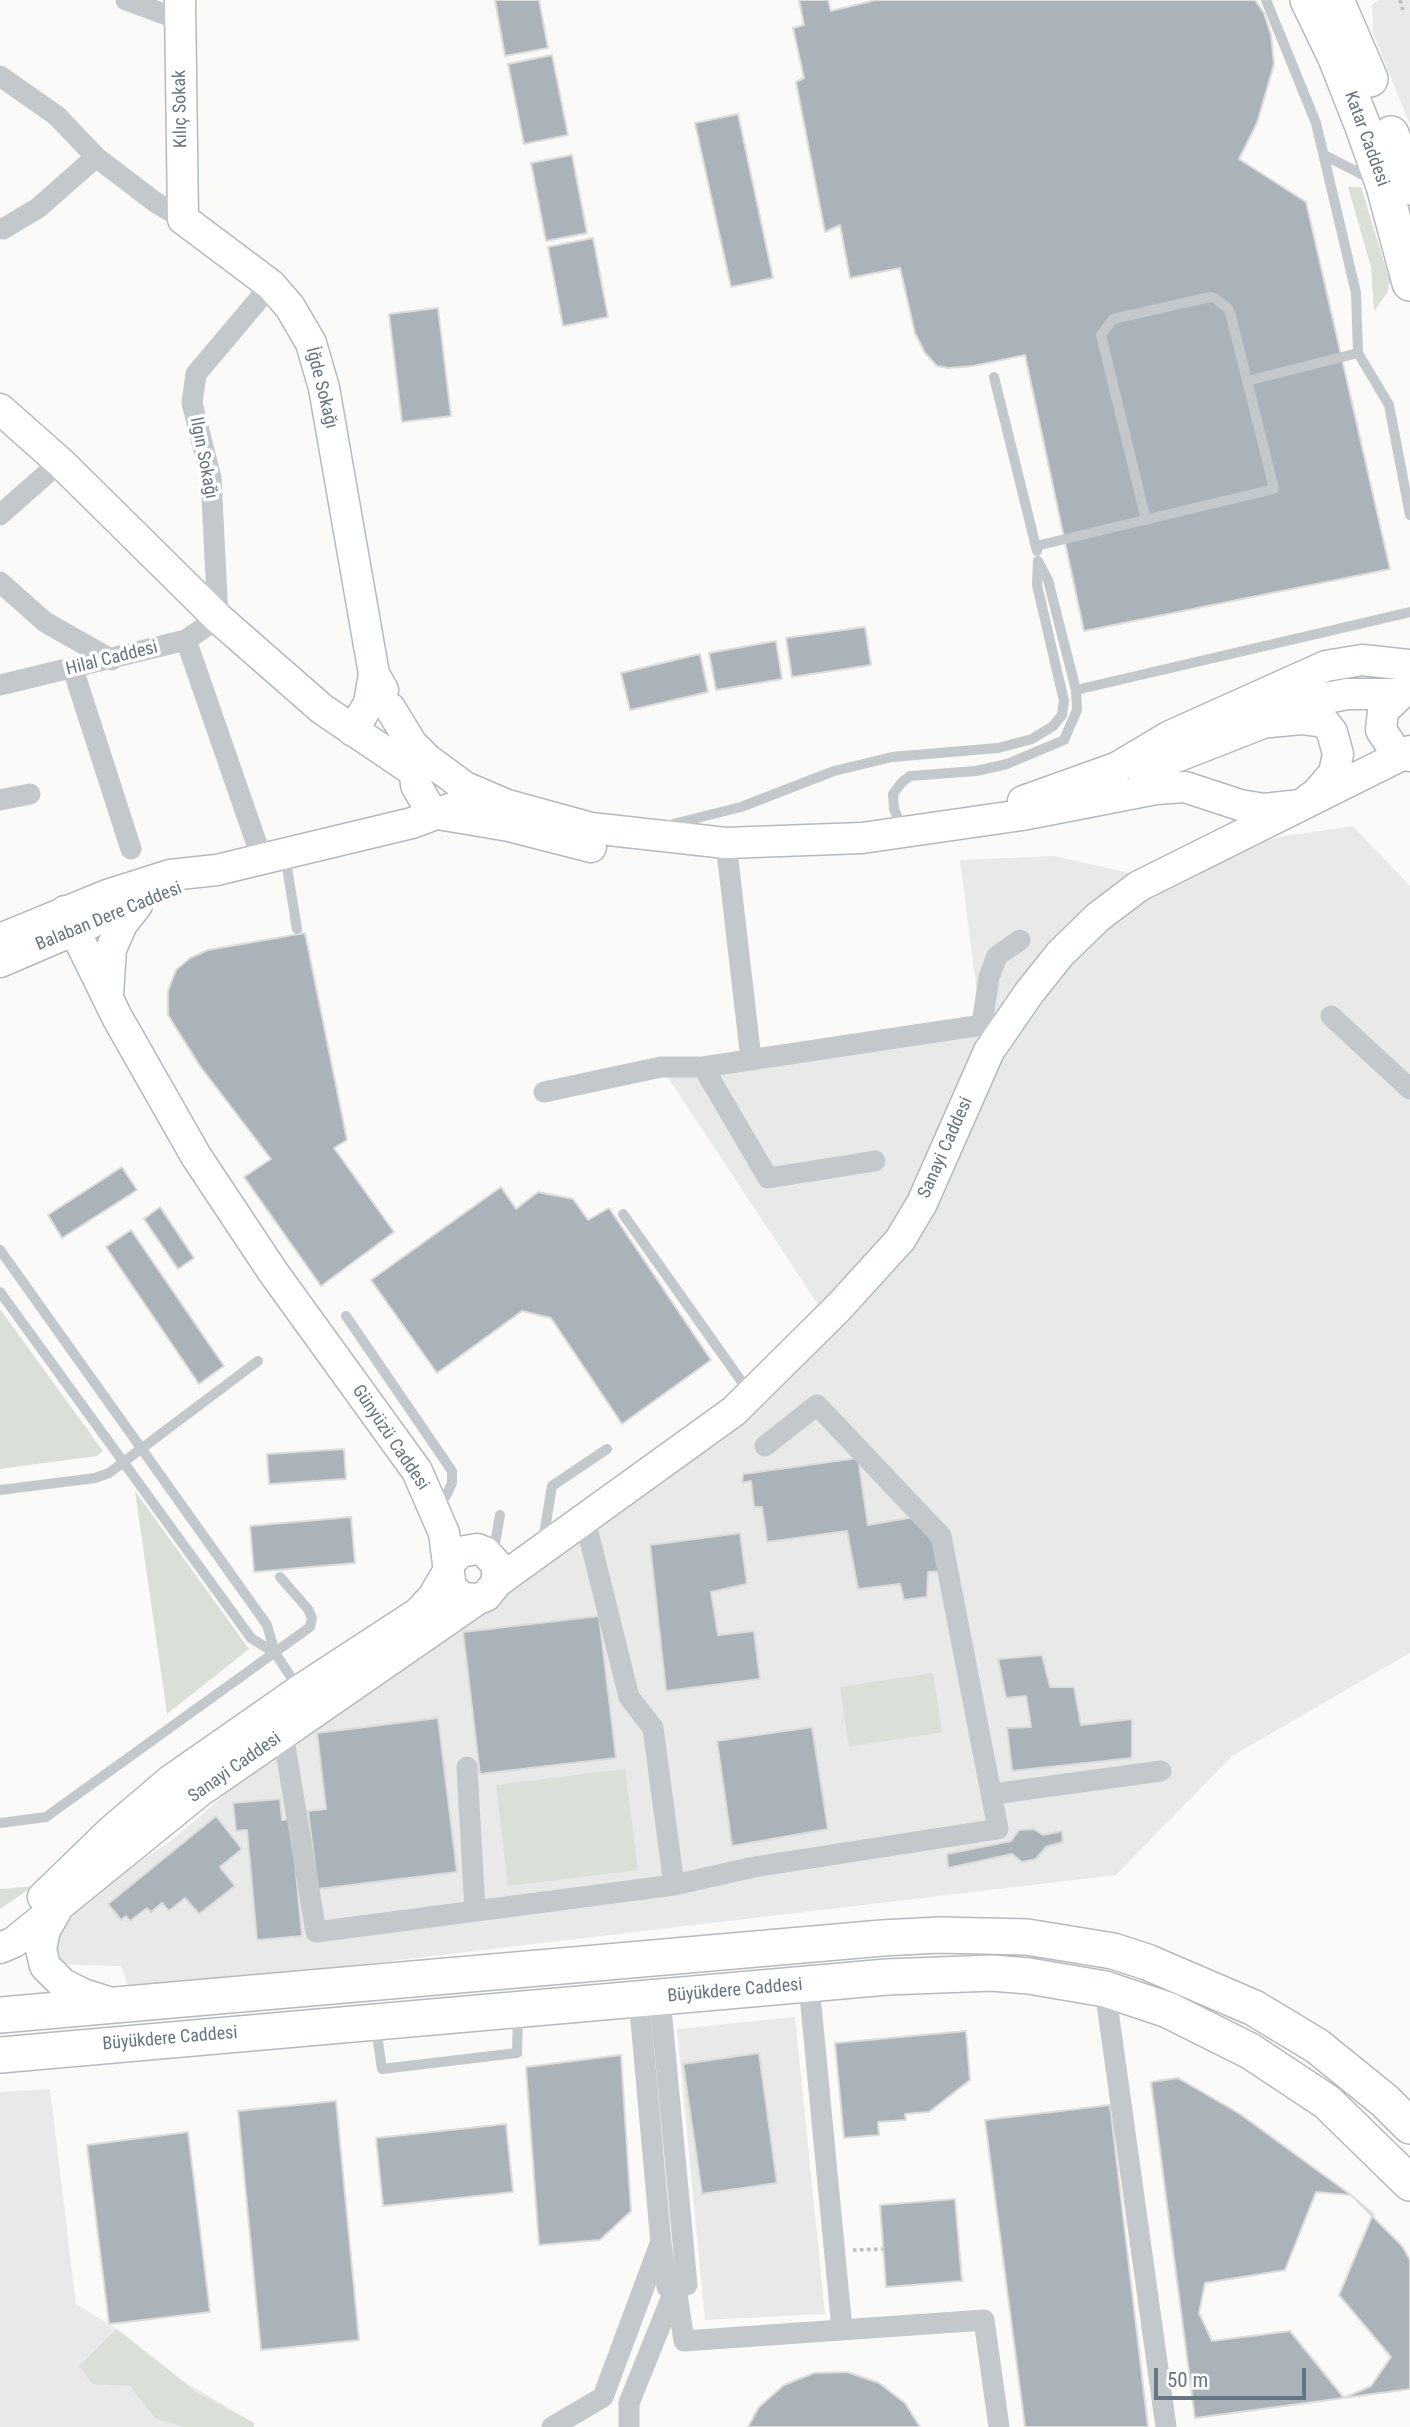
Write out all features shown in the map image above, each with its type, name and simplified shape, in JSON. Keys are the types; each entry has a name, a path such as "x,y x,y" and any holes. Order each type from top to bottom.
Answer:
{"main road":[{"name":"Katar Caddesi","path":"1308,0 1397,186"},
{"name":"Katar Caddesi","path":"1336,0 1356,43 1397,186 1410,283"},
{"path":"0,2015 882,1938 939,1935 1027,1937 1092,1947 1147,1962 1254,2008 1317,2046 1385,2101 1410,2126"},
{"name":"Büyükdere Caddesi","path":"0,2055 887,1977 992,1973 1105,1989 1168,2010 1208,2029 1296,2080 1359,2130 1410,2183"}],"street":[{"path":"126,0 180,10"},
{"name":"Kılıç Sokak","path":"180,10 183,219"},
{"name":"İğde Sokağı","path":"0,76 57,116 96,157 271,285 290,307 312,343 324,388 374,674"},
{"path":"0,228 3,229 37,208 96,157"},
{"name":"Ilgın Sokağı","path":"218,618 211,478 192,403 195,374 271,285"},
{"path":"0,409 60,462 218,618 322,709 363,737 506,806 591,828 726,843 796,843 905,832 1022,815 1156,789 1185,787 1240,805 1264,808 1301,805 1317,793 1334,773 1338,754 1332,733 1324,722 1301,719 1270,722"},
{"path":"0,515 60,462"},
{"path":"0,582 45,622 112,660"},
{"name":"Hilal Caddesi","path":"0,685 186,640 218,618"},
{"path":"186,640 273,856"},
{"path":"975,820 1118,767 1170,736 1326,666 1362,660 1406,681"},
{"path":"73,669 131,849"},
{"path":"363,737 374,674"},
{"path":"374,674 390,708 429,768 422,796 438,814 509,826 580,845 634,852 694,853 726,843"},
{"path":"1118,767 1171,759 1270,722 1296,709 1406,681"},
{"path":"1406,681 1383,711 1381,730 1386,743 1408,754"},
{"path":"363,737 384,729 390,708"},
{"name":"Sanayi Caddesi","path":"0,1927 22,1915 117,1825 171,1780 307,1701 486,1572 541,1551 734,1411 839,1307 900,1240 922,1203 989,1051 1060,954 1098,917 1139,886 1408,754"},
{"path":"0,800 30,794"},
{"name":"Balaban Dere Caddesi","path":"0,962 61,924 170,875 217,870 438,814 460,805 506,806"},
{"path":"726,843 751,1059"},
{"name":"Balaban Dere Caddesi","path":"0,939 175,893 217,870"},
{"path":"108,999 111,949 122,924 137,905"},
{"name":"Günyüzü Caddesi","path":"61,924 108,999 195,1156 273,1272 417,1471 434,1507"},
{"name":"Günyüzü Caddesi","path":"61,924 190,1167 409,1483 434,1507"},
{"path":"544,1092 661,1067 703,1067 982,1025 989,977 997,956 1020,940"},
{"path":"1331,1016 1410,1089"},
{"path":"703,1067 768,1178 875,1161"},
{"path":"283,1734 316,1932 674,1885 754,1867 998,1829 940,1536 817,1405 765,1446"},
{"path":"434,1507 444,1533 448,1569 456,1594 486,1572"},
{"path":"434,1507 486,1572"},
{"path":"585,1520 629,1698 653,1728 674,1885"},
{"path":"448,1569 460,1552 486,1572"},
{"name":"Sanayi Caddesi","path":"0,1948 14,1942 199,1792 283,1734 307,1701 418,1613 433,1597 448,1569"},
{"path":"467,1767 475,1911"},
{"path":"993,1794 1161,1772"},
{"path":"60,1905 45,1930 41,1949 45,1966 52,1976 73,1989 118,2005"},
{"path":"809,1984 842,2329"},
{"path":"1105,1989 1166,2427"},
{"path":"650,1998 687,2285 676,2287 667,2287 661,2243 650,1998"},
{"path":"552,2427 603,2397 661,2243"},
{"path":"676,2287 684,2341 984,2320 999,2427"},
{"path":"629,2427 629,2403 676,2287"}],"lane":[{"path":"1266,0 1316,123 1356,293 1358,353 1390,405 1410,515"},
{"path":"1324,155 1397,186"},
{"path":"1036,546 1146,520 1274,489 1231,316 1228,308 1210,297 1113,319 1104,328 1101,343 1146,520"},
{"path":"1247,381 1358,353"},
{"path":"635,834 741,807 834,771 892,757 998,748 1032,739 1053,726 1062,715 1064,701 1037,585 1036,546 994,377"},
{"path":"905,832 894,809 893,794 910,776 976,771 1007,764 1063,740 1077,710 1076,690 1048,580 1038,561"},
{"path":"1076,690 1410,612"},
{"path":"273,856 297,929"},
{"path":"623,1214 751,1394"},
{"path":"0,1250 267,1625 275,1653 307,1701"},
{"path":"0,1292 251,1638 275,1653"},
{"path":"346,1316 452,1471 452,1483 446,1496 434,1507"},
{"path":"0,1490 95,1478 124,1462 258,1362"},
{"path":"541,1551 552,1486 607,1449"},
{"path":"486,1572 500,1516"},
{"path":"0,1823 46,1817 310,1627 312,1618 280,1577"},
{"path":"375,2022 382,2068 517,2053 518,2010"}],"path":[{"path":"1401,0 1403,11"},
{"path":"834,2251 883,2249"}],"shaded area":[{"path":"1380,0 1410,0 1410,125 1373,33 1372,4"},
{"path":"1348,187 1361,187 1390,282 1387,293 1374,311 1371,267"},
{"path":"1353,826 1410,886 1410,1653 1232,1756 1116,1875 222,1981 128,1986 121,1966 53,1964 46,1943 101,1887 171,1841 287,1741 729,1433 831,1324 661,1067 981,1025 960,860 1054,856 1147,877 1279,837"},
{"path":"0,1309 103,1451 97,1456 0,1469"},
{"path":"135,1491 249,1649 167,1714"},
{"path":"933,1673 942,1732 849,1747 840,1687"},
{"path":"625,1769 638,1870 508,1886 496,1785"},
{"path":"34,1886 0,1909 0,1889"},
{"path":"795,2017 825,2314 705,2320 677,2029"},
{"path":"50,2089 76,2304 117,2329 183,2381 254,2423 252,2427 0,2427 0,2092"},
{"path":"117,2329 196,2392 254,2423 254,2427 184,2427 155,2418 130,2386 93,2384 79,2366"}],"building":[{"path":"495,0 539,0 548,48 505,56"},
{"path":"799,0 828,0 831,11 876,0 1255,0 1264,13 1271,35 1274,64 1257,123 1239,159 1306,202 1390,569 1084,631 1025,355 973,366 937,366 925,353 915,333 900,268 850,278 840,225 825,232 796,82 804,78 793,28 804,25"},
{"path":"552,55 568,135 524,144 508,64"},
{"path":"738,114 773,278 731,287 695,123"},
{"path":"572,155 587,233 546,241 531,163"},
{"path":"593,238 608,317 563,326 548,247"},
{"path":"438,308 451,416 402,422 389,314"},
{"path":"865,627 871,665 792,677 786,638"},
{"path":"776,641 782,679 716,690 709,653"},
{"path":"700,654 708,692 630,710 621,673"},
{"path":"305,933 347,1140 334,1148 394,1232 321,1286 244,1177 271,1159 200,1066 168,1015 168,991 176,970 190,958 208,950"},
{"path":"122,1167 137,1190 62,1238 48,1215"},
{"path":"501,1187 516,1209 538,1192 573,1199 588,1220 609,1208 711,1360 622,1424 551,1318 522,1311 437,1373 371,1280"},
{"path":"160,1207 194,1258 178,1269 144,1219"},
{"path":"131,1230 224,1366 199,1384 106,1247"},
{"path":"344,1449 346,1479 269,1484 267,1454"},
{"path":"858,1458 868,1525 920,1516 937,1545 942,1571 928,1572 927,1597 904,1600 900,1584 858,1589 847,1531 767,1542 762,1507 754,1507 751,1481 742,1483 743,1474"},
{"path":"351,1517 355,1563 254,1572 250,1526"},
{"path":"740,1533 747,1584 711,1592 718,1635 754,1631 760,1679 666,1691 650,1545"},
{"path":"599,1616 616,1758 480,1774 463,1632"},
{"path":"1042,1655 1050,1687 1074,1687 1081,1725 1132,1719 1132,1758 1012,1771 1007,1728 1031,1727 1026,1696 1006,1698 998,1659"},
{"path":"438,1718 457,1872 318,1889 308,1811 326,1809 317,1733"},
{"path":"812,1727 828,1829 732,1846 717,1741"},
{"path":"280,1799 282,1820 291,1819 302,1936 257,1940 247,1830 236,1831 233,1803"},
{"path":"216,1816 242,1849 220,1867 235,1886 199,1914 185,1898 169,1911 162,1903 151,1912 147,1908 130,1921 126,1916 121,1920 108,1904"},
{"path":"1034,1829 1043,1835 1062,1831 1063,1842 1046,1847 1036,1859 1022,1862 1012,1854 948,1868 947,1854 1011,1841 1019,1830"},
{"path":"966,2031 970,2080 929,2112 905,2114 906,2120 878,2122 879,2135 844,2138 835,2043"},
{"path":"759,2053 777,2183 702,2194 683,2064"},
{"path":"621,2055 631,2211 600,2240 539,2245 526,2067"},
{"path":"1178,2078 1240,2114 1351,2195 1402,2246 1410,2260 1410,2389 1195,2418 1151,2082"},
{"path":"336,2101 359,2340 261,2350 238,2111"},
{"path":"1110,2105 1148,2427 1025,2427 985,2120"},
{"path":"506,2124 513,2192 383,2206 376,2138"},
{"path":"188,2132 210,2312 109,2324 87,2145"},
{"path":"1316,2192 1351,2195 1373,2214 1339,2295 1391,2357 1371,2386 1344,2398 1290,2331 1212,2341 1199,2313 1205,2283 1285,2270"},
{"path":"955,2199 962,2281 886,2287 880,2205"},
{"path":"847,2372 879,2383 905,2403 920,2427 748,2427 759,2407 784,2385 814,2373"}]}
